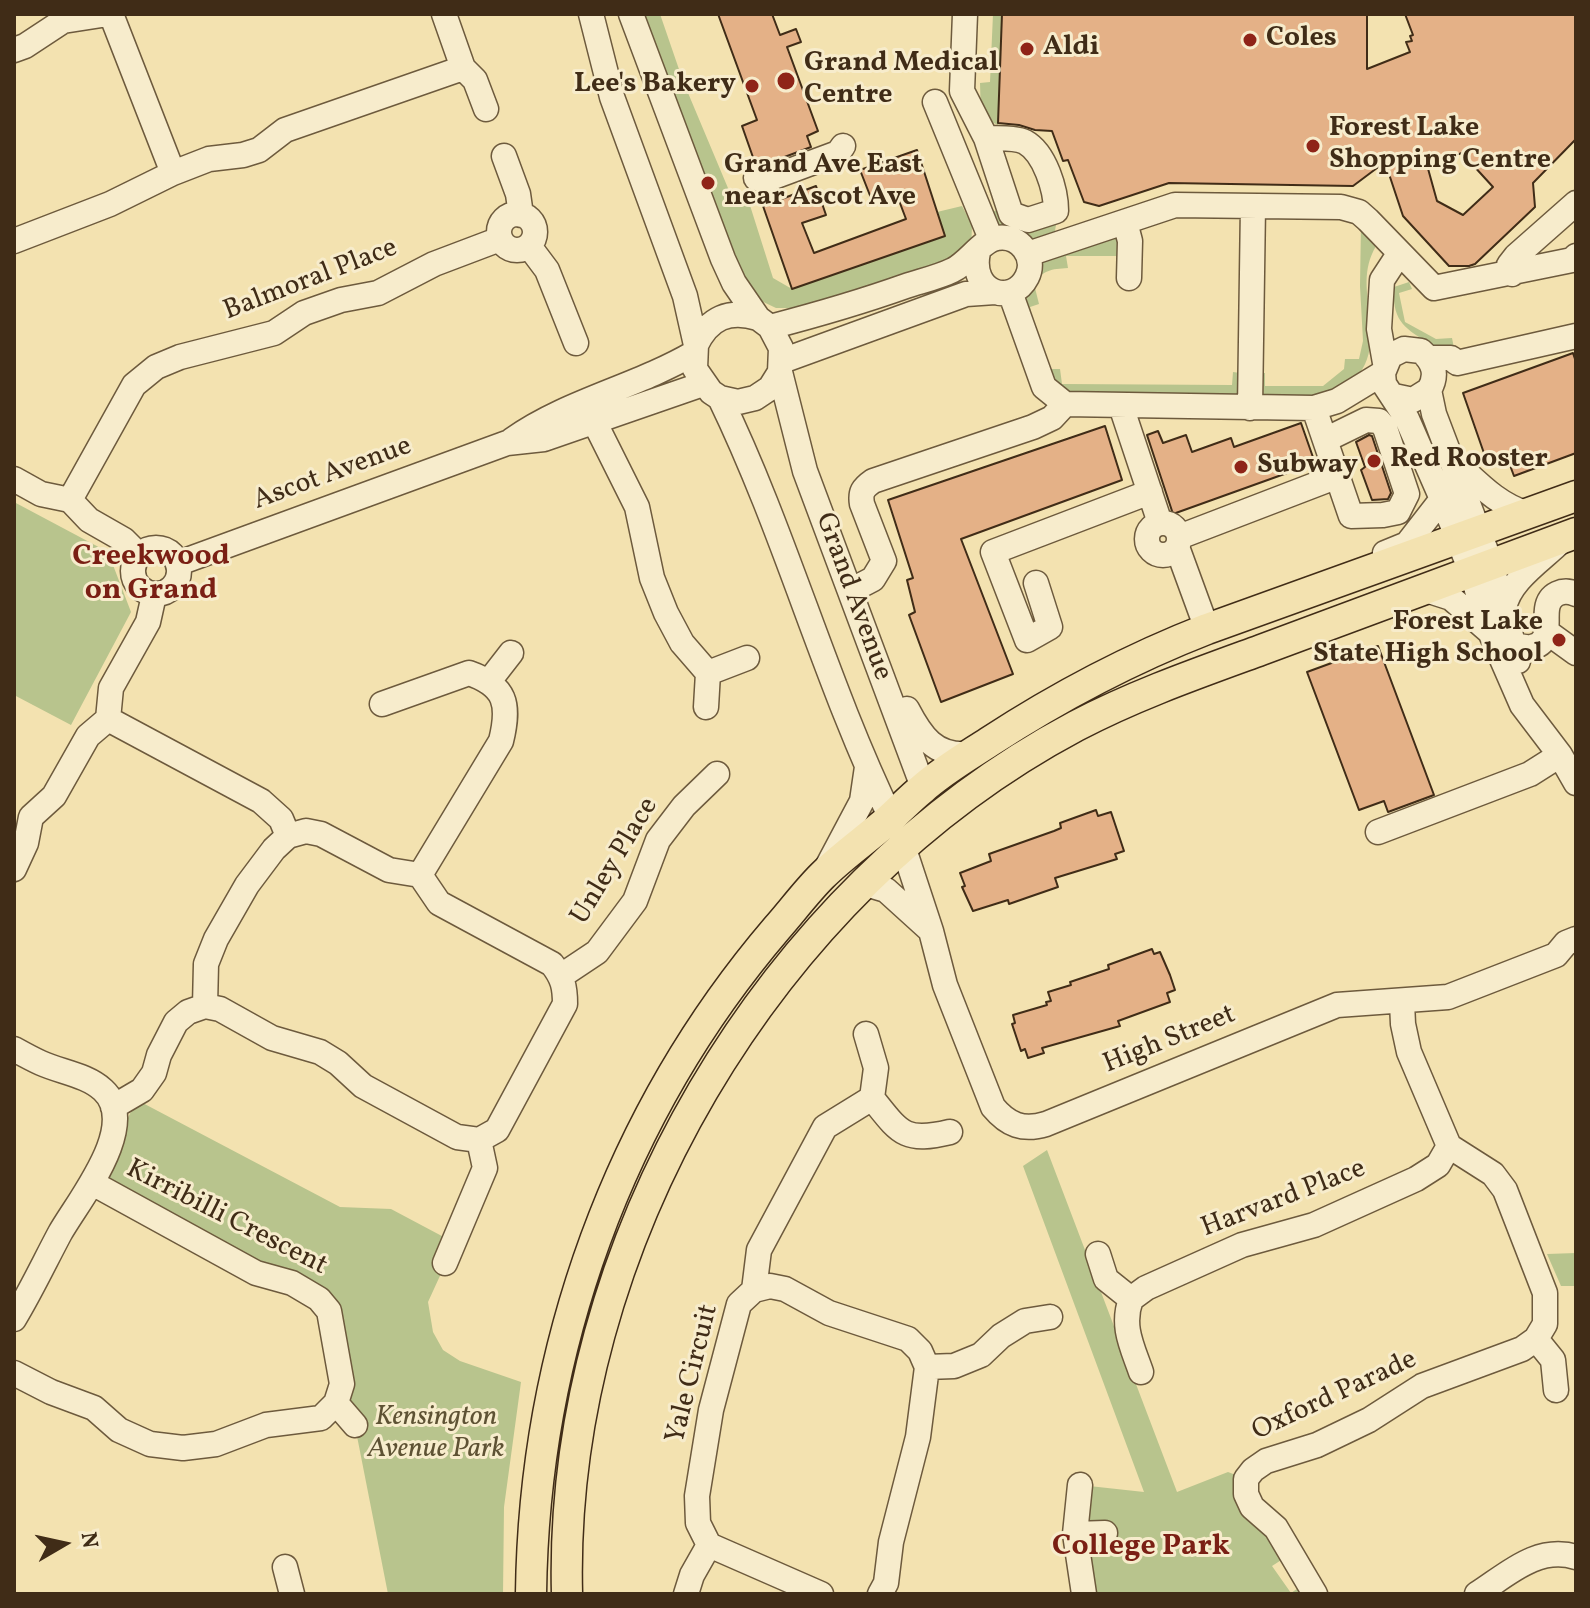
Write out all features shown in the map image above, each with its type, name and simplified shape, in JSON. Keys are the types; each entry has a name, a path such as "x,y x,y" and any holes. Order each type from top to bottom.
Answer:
{"main road":[{"path":"531,1594 538,1479 552,1394 573,1304 606,1211 653,1106 699,1029 747,964 822,876 923,787 969,754 1087,682 1199,632 1576,496"},
{"path":"567,1594 566,1563 573,1464 586,1391 610,1295 635,1229 662,1165 695,1102 751,1014 819,930 903,846 936,818 1011,765 1075,727 1171,683 1571,535"},
{"name":"Grand Avenue","path":"923,787 936,818"},
{"name":"Grand Avenue","path":"891,818 903,846"}],"street":[{"path":"14,50 63,21 109,14 173,173"},
{"path":"444,14 463,68 475,80 486,109"},
{"name":"Grand Avenue","path":"591,14 612,97 685,296 695,349 695,369 712,391 750,460 867,767 891,818"},
{"name":"Grand Avenue","path":"631,14 723,259 734,283 777,337 805,471 923,787"},
{"path":"965,14 962,91 986,138"},
{"path":"14,241 110,204 209,159 259,150 285,130 463,68"},
{"path":"935,102 984,246 975,266 977,276 986,287 1002,292 1044,387 1065,404 1314,408 1360,389 1375,393 1387,381 1396,351 1451,358 1457,363"},
{"path":"756,178 768,179 838,153 843,146"},
{"path":"500,239 503,245 513,250 524,249 534,238 535,228 530,219 521,215 518,194 504,156"},
{"path":"1512,274 1509,265 1516,256 1576,203"},
{"path":"1028,254 1175,205 1341,207 1359,212 1434,288 1512,274 1572,260 1576,256"},
{"path":"1250,408 1253,206"},
{"name":"Balmoral Place","path":"70,500 134,385 156,367 180,357 274,333 304,313 341,300 378,293 434,264 500,239 498,231 503,220 510,215 521,215"},
{"path":"1125,222 1130,241 1129,278"},
{"path":"695,349 702,331 714,320 728,314 743,313 764,322 831,312 954,270 984,246 1001,237 1013,239 1028,254 1030,264 1026,280 1002,292 966,294 781,367 770,388 755,398 738,402 712,391"},
{"path":"529,246 547,270 576,343"},
{"path":"1399,254 1382,280 1379,329 1387,381 1442,499 1469,535"},
{"path":"1382,298 1420,353 1433,366 1431,387 1434,414 1451,459 1469,535 1522,705 1560,755 1576,783"},
{"path":"1387,381 1413,400 1453,370 1457,363 1576,336"},
{"name":"Ascot Avenue","path":"179,563 507,443 544,439 663,372 695,349"},
{"name":"Ascot Avenue","path":"589,412 712,391"},
{"path":"850,591 873,579 884,561 862,504 864,488 873,481 1033,427 1052,418 1065,404"},
{"path":"1121,406 1170,540 1199,632"},
{"path":"1314,408 1351,516 1398,512 1407,494 1385,428 1374,419 1366,420 1325,440"},
{"path":"589,412 637,507 652,578 666,613 682,643 708,673 706,707"},
{"path":"1451,459 1497,501 1528,514"},
{"path":"1170,540 1338,476"},
{"path":"14,479 41,494 70,500 89,520 124,540 138,554"},
{"path":"1036,583 1050,627 1027,640 993,552 1150,492"},
{"path":"1339,582 1365,560 1407,544 1442,499"},
{"path":"1501,639 1505,599 1520,581 1571,535"},
{"path":"153,547 168,549 179,563 179,578 169,591 154,595 140,589 132,571 138,554 153,547"},
{"path":"1481,568 1504,609"},
{"path":"1423,589 1451,598 1501,639 1532,647 1540,643 1547,632 1546,608 1550,600 1557,593 1568,590 1576,594"},
{"path":"14,869 26,843 23,812 54,796 88,736 108,719 111,688 148,622 154,595"},
{"path":"1547,632 1576,653"},
{"path":"490,680 511,653"},
{"path":"708,673 747,658"},
{"path":"382,704 469,673 490,680 504,699 507,718 501,741 420,875"},
{"path":"887,691 899,693 921,736 950,753 969,754"},
{"path":"108,719 261,801 281,819 288,836"},
{"path":"1378,832 1530,774 1560,755"},
{"path":"822,876 862,801 867,767"},
{"name":"Unley Place","path":"561,976 597,952 635,901 658,840 684,806 717,774"},
{"path":"113,1107 142,1090 154,1073 159,1055 176,1022 188,1012 205,1006 220,1009 272,1038 320,1052 338,1063 363,1086 457,1137 479,1140 497,1130 565,1004 565,989 561,976 552,964 439,903 420,875 389,870 321,834 306,831 288,836 247,885 216,939 206,964 205,1006"},
{"name":"High Street","path":"903,846 945,985 993,1107 1003,1119 1019,1127 1033,1128 1046,1124 1337,1005 1448,997 1566,955 1566,943 1576,939"},
{"path":"866,884 886,890 931,931"},
{"path":"1402,1002 1409,1052 1449,1146 1493,1174 1505,1190 1545,1293 1545,1324 1536,1339 1553,1360 1556,1390"},
{"path":"866,1034 876,1068 872,1098 896,1129 923,1138 950,1132"},
{"path":"14,1049 104,1091 113,1107 114,1131 94,1184 25,1274 14,1319"},
{"path":"754,1290 759,1250 825,1127 872,1098"},
{"path":"445,1263 485,1168 479,1140"},
{"name":"Harvard Place","path":"1131,1299 1146,1288 1242,1245 1314,1225 1416,1179 1438,1165 1449,1146"},
{"name":"Kirribilli Crescent","path":"94,1184 256,1273 292,1283 319,1299 329,1311 342,1384 336,1403"},
{"path":"1098,1254 1106,1279 1131,1299 1126,1313 1127,1333 1141,1372"},
{"name":"Yale Circuit","path":"709,1545 698,1523 697,1496 711,1410 739,1304 754,1290 770,1286 785,1289 829,1313 908,1339 920,1351 927,1367"},
{"path":"880,1594 886,1583 891,1542 918,1437 927,1367 954,1366 981,1355 1001,1336 1025,1321 1050,1317"},
{"name":"Oxford Parade","path":"1315,1594 1276,1528 1252,1507 1246,1494 1246,1479 1253,1470 1266,1461 1317,1445 1369,1420 1422,1386 1496,1360 1536,1339"},
{"path":"14,1373 51,1392 94,1408 119,1430 150,1444 183,1448 216,1444 266,1425 321,1418 336,1403 355,1425"},
{"path":"1080,1485 1075,1534 1084,1594"},
{"path":"1075,1534 1105,1533"},
{"path":"686,1594 692,1575 709,1545 821,1594"},
{"path":"1477,1594 1519,1564 1545,1556 1576,1557"},
{"path":"285,1567 292,1594"}],"green space":[{"path":"640,14 660,14 683,81 733,200 747,196 773,278 792,289 945,236 937,212 962,206 972,225 971,253 822,306 776,308 757,299 736,266"},
{"path":"993,14 1002,14 998,125 981,117 980,83 990,82"},
{"path":"1004,208 1054,220 1054,236 1026,240 1009,233 991,212"},
{"path":"1361,223 1375,240 1376,246 1367,272 1370,344 1365,364 1355,379 1341,389 1303,398 1258,400 1259,373 1265,373 1265,386 1323,386 1344,369 1345,359 1359,359 1363,341"},
{"path":"1115,235 1121,241 1123,269 1119,269 1116,256 1066,256 1068,268 1048,271 1034,284 1039,304 1030,307 1031,311 1027,313 1047,369 1060,369 1062,384 1232,385 1233,372 1240,373 1245,382 1244,393 1233,399 1077,397 1059,392 1048,381 1021,302 1029,284 1047,258"},
{"path":"1409,282 1412,289 1399,293 1405,322 1436,339 1452,338 1455,353 1437,349 1400,320 1395,307 1394,287"},
{"path":"14,502 108,552 131,612 71,725 14,695"},
{"name":"Kensington Avenue Park","path":"137,1100 340,1207 391,1209 455,1243 428,1302 433,1332 443,1350 460,1361 521,1382 504,1507 503,1594 388,1594 355,1426 328,1311 94,1184"},
{"path":"1047,1150 1177,1492 1228,1472 1246,1479 1315,1594 1084,1594 1080,1485 1144,1492 1023,1166","holes":["1286,1557 1304,1584 1291,1593 1272,1566"]},
{"path":"1576,1253 1576,1286 1561,1286 1547,1254"}],"building":[{"path":"718,14 772,14 780,35 796,29 801,42 787,47 818,131 807,136 811,147 766,164 755,163 742,126 757,120"},
{"name":"Forest Lake Shopping Centre","path":"1002,14 1367,14 1367,69 1410,52 1406,42 1412,41 1410,36 1413,35 1405,14 1576,14 1576,139 1533,183 1535,207 1475,264 1469,266 1449,266 1403,216 1385,162 1353,186 1169,183 1099,206 1084,202 1068,160 1063,161 1052,131 998,123","holes":["1462,153 1493,187 1463,215 1437,201 1427,165"]},
{"path":"917,150 945,236 792,289 763,206 816,186 826,215 802,223 814,253 906,219 895,190 871,198 860,170"},
{"path":"1573,353 1576,362 1576,453 1514,476 1505,452 1486,459 1463,393"},
{"path":"1301,423 1315,463 1173,514 1147,435 1158,431 1163,443 1186,435 1192,452 1231,438 1234,447"},
{"path":"1105,426 1122,480 961,539 1013,674 941,702 909,615 915,612 907,580 913,578 888,500"},
{"path":"1372,436 1391,493 1388,499 1372,500 1361,470 1365,467 1356,442"},
{"path":"1378,646 1434,795 1388,812 1384,801 1359,810 1307,672"},
{"path":"1096,810 1098,816 1111,812 1124,851 1115,854 1117,859 1055,878 1058,887 1009,904 1008,900 973,911 962,887 965,886 960,873 991,861 989,854 1054,831 1061,828 1060,823"},
{"path":"1152,949 1154,954 1160,952 1170,975 1175,990 1167,993 1170,1002 1118,1021 1120,1026 1042,1048 1044,1053 1028,1058 1025,1049 1021,1051 1012,1024 1015,1023 1013,1015 1047,1005 1046,1002 1051,1001 1048,992"}],"place":[{"name":"Coles","path":"1250,40"},
{"name":"Aldi","path":"1027,49"},
{"name":"Grand Medical Centre","path":"786,81"},
{"name":"Lee's Bakery","path":"752,86"},
{"name":"Forest Lake Shopping Centre","path":"1313,146"},
{"name":"Grand Ave East near Ascot Ave","path":"708,183"},
{"name":"Red Rooster","path":"1374,461"},
{"name":"Subway","path":"1241,467"},
{"name":"Forest Lake State High School","path":"1559,640"}],"district":[{"name":"Creekwood on Grand","path":"151,575"},
{"name":"College Park","path":"1141,1548"}]}
